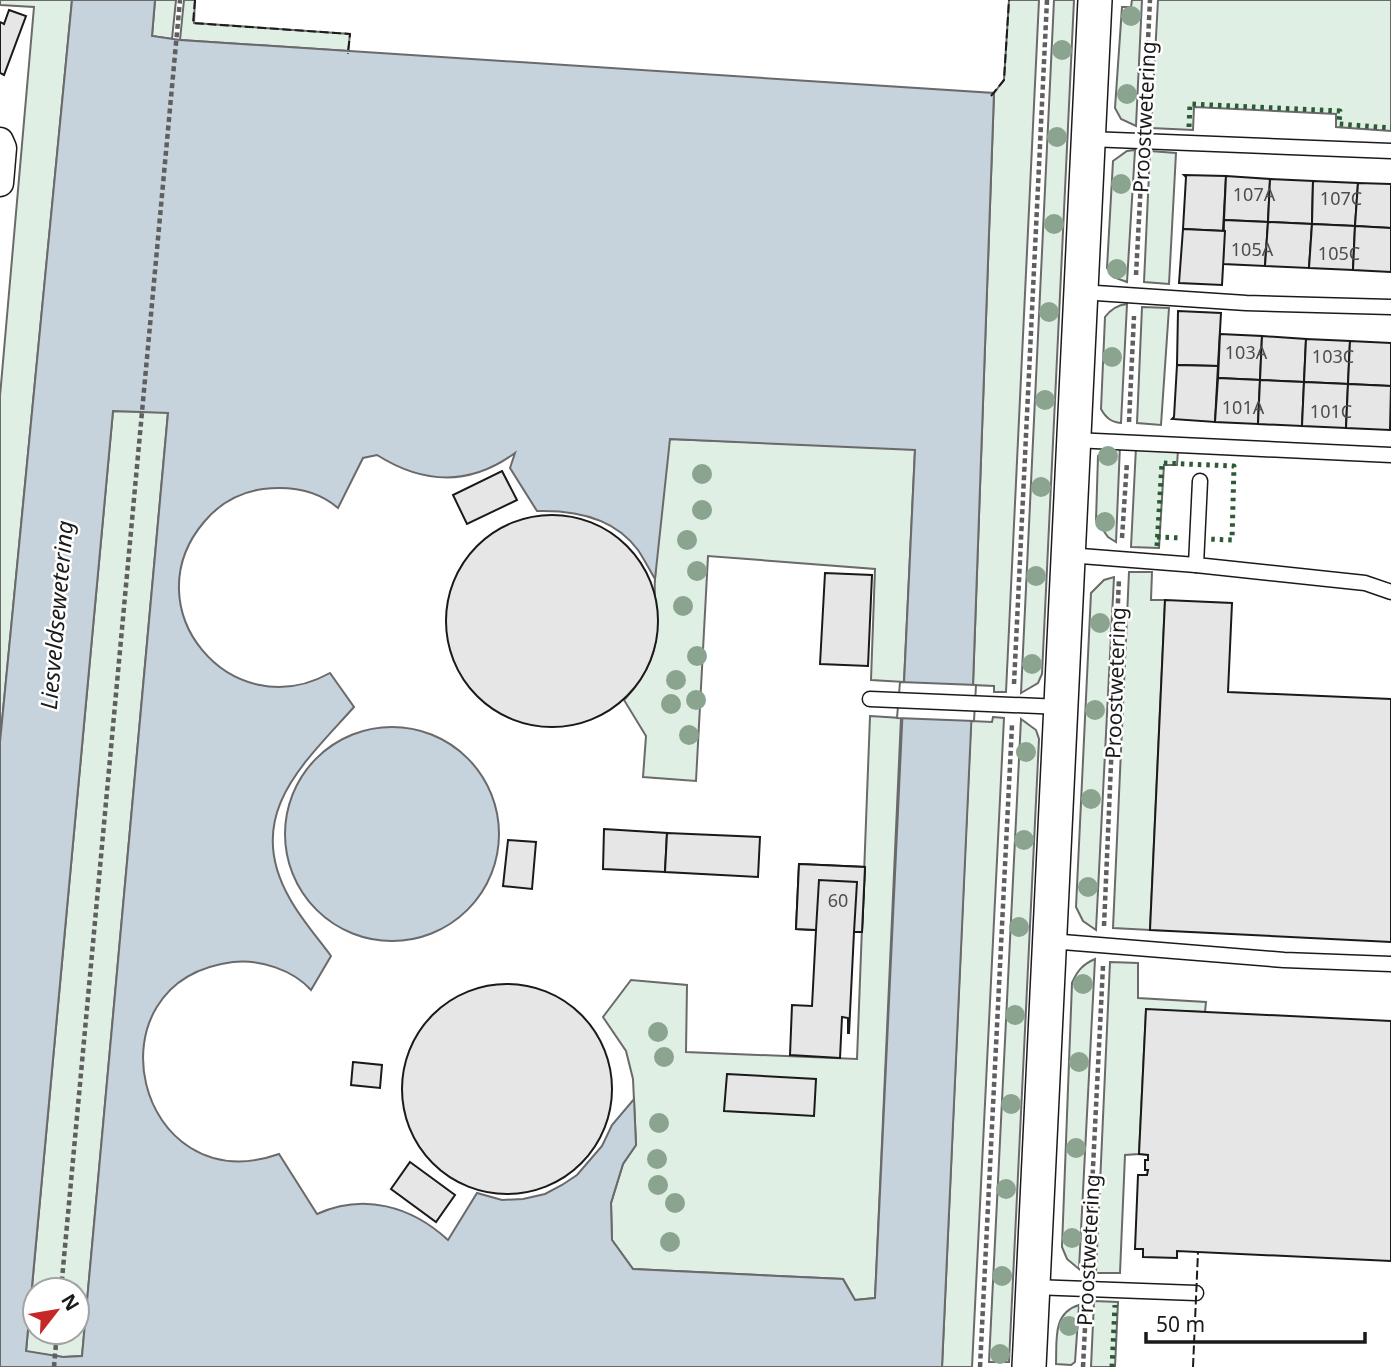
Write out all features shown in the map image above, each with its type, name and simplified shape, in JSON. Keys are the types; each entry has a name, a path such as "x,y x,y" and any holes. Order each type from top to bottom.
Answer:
{"street":[{"path":"1029,1367 1095,0"},
{"path":"0,141 4,148 0,183"}],"lane":[{"path":"1089,139 1391,151"},
{"path":"1081,292 1246,303 1391,307"},
{"path":"1074,440 1391,455"},
{"path":"1196,565 1200,481"},
{"path":"1069,555 1365,583 1391,592"},
{"path":"870,699 1061,707"},
{"path":"1050,941 1284,960 1391,964"},
{"path":"1033,1287 1196,1293"}],"path":[{"path":"62,1276 180,0"},
{"name":"Proostwetering","path":"1083,1367 1120,559 1150,0"},
{"path":"54,1367 56,1346"}],"green space":[{"path":"0,0 72,0 0,742 0,396 34,7 0,5"},
{"path":"155,0 176,0 172,39 152,36"},
{"path":"184,0 195,0 194,23 350,34 348,51 180,40"},
{"path":"1009,0 1039,0 1006,692 994,692 994,686 973,685 994,93 1004,80"},
{"path":"1054,0 1074,0 1042,674 1038,683 1021,693"},
{"path":"1132,0 1142,0 1136,126 1121,119 1115,108 1122,7 1131,7"},
{"path":"1158,0 1391,0 1391,131 1336,127 1336,114 1194,107 1193,130 1151,128"},
{"path":"1135,150 1127,282 1113,277 1107,268 1113,161 1127,151"},
{"path":"1150,151 1176,153 1169,284 1144,282"},
{"path":"1127,304 1121,423 1109,419 1101,409 1105,317 1114,308"},
{"path":"1142,307 1169,308 1161,425 1137,423"},
{"path":"113,411 168,412 89,1276 33,1276"},
{"path":"669,439 915,449 904,682 871,680 875,569 708,556 696,781 643,777 646,736 624,700 646,670 656,640 656,561"},
{"path":"1120,445 1116,542 1108,537 1096,520 1098,456 1106,449"},
{"path":"1136,447 1178,450 1177,465 1164,465 1159,548 1131,547"},
{"path":"1129,572 1152,572 1151,600 1165,600 1150,930 1113,928"},
{"path":"1114,577 1096,930 1083,921 1076,907 1091,593 1104,580"},
{"path":"870,716 901,718 875,1298 855,1300 843,1279 633,1269 612,1240 611,1203 623,1164 636,1145 633,1079 626,1051 603,1017 631,980 687,985 686,1052 857,1059"},
{"path":"993,717 1004,718 972,1367 942,1367 971,721 992,722"},
{"path":"1021,719 1036,730 1039,739 1009,1362 989,1362"},
{"path":"1095,959 1079,1269 1067,1259 1062,1247 1072,983 1081,968"},
{"path":"1110,962 1138,963 1138,998 1206,1002 1205,1012 1146,1010 1139,1154 1125,1155 1120,1273 1096,1273"},
{"path":"1094,1301 1118,1302 1115,1367 1091,1367"},
{"path":"1079,1305 1075,1362 1071,1365 1056,1364 1060,1321 1064,1314"},
{"path":"27,1346 83,1346 82,1356 63,1357 26,1352"}],"water":[{"name":"Liesveldsewetering","path":"72,0 155,0 152,36 180,40 994,93 973,685 942,1367 0,1367 0,742","holes":["113,411 168,413 89,1276 91,1346 83,1346 82,1356 63,1357 26,1351 26,1346 21,1346 21,1276 33,1276","670,439 915,450 875,1298 855,1300 843,1279 633,1269 612,1240 611,1203 623,1164 636,1145 634,1099 612,1125 602,1146 577,1175 545,1194 523,1199 502,1200 477,1193 448,1240 419,1219 386,1206 352,1204 317,1214 279,1154 230,1161 190,1148 162,1120 146,1084 144,1044 157,1007 186,978 233,962 254,962 286,972 311,990 331,956 290,899 277,869 273,842 276,817 285,793 316,749 354,707 330,673 293,686 258,685 227,672 202,650 186,622 179,590 184,555 204,522 216,510 246,493 283,488 312,493 338,508 363,458 377,455 412,472 446,477 481,471 515,453 510,468 537,511 579,514 605,523 617,530 638,550 655,579"]},
{"path":"392,727 433,735 451,745 467,759 481,775 491,793 499,834 491,875 481,893 467,909 451,923 433,933 392,941 351,933 333,923 317,909 303,893 293,875 285,834 293,793 303,775 317,759 333,745 351,735"}],"pier":[{"path":"900,682 976,685 974,721 897,718"}],"building":[{"path":"9,10 26,16 4,75 0,73 0,22 4,24"},
{"path":"1184,175 1226,176 1223,231 1183,229"},
{"path":"1226,176 1270,179 1268,222 1224,220"},
{"path":"1270,179 1313,181 1312,224 1268,222"},
{"path":"1313,181 1358,183 1355,226 1312,224"},
{"path":"1358,183 1391,184 1391,228 1355,226"},
{"path":"1224,220 1268,222 1265,266 1223,264"},
{"path":"1268,222 1312,224 1309,268 1265,266"},
{"path":"1312,224 1355,226 1353,270 1309,268"},
{"path":"1355,226 1391,228 1391,272 1353,270"},
{"path":"1183,229 1225,231 1222,285 1179,283"},
{"path":"1178,311 1221,313 1218,366 1177,365"},
{"path":"1220,334 1262,336 1260,380 1218,378"},
{"path":"1262,336 1306,339 1304,382 1260,380"},
{"path":"1306,339 1350,341 1348,384 1304,382"},
{"path":"1350,341 1391,343 1391,386 1348,384"},
{"path":"1177,365 1218,366 1215,422 1172,419"},
{"path":"1218,378 1260,380 1258,424 1215,422"},
{"path":"1260,380 1304,382 1302,426 1258,424"},
{"path":"1304,382 1348,384 1346,428 1302,426"},
{"path":"1348,384 1391,386 1390,430 1346,428"},
{"path":"502,471 517,500 467,524 453,495"},
{"path":"552,515 593,523 627,546 650,580 658,621 650,662 627,696 593,719 552,727 511,719 477,696 454,662 446,621 454,580 477,546 511,523"},
{"path":"825,573 872,575 868,666 820,664"},
{"path":"1165,600 1232,603 1228,692 1391,699 1391,942 1150,930"},
{"path":"604,829 667,833 665,872 603,869"},
{"path":"667,833 760,837 758,877 665,872"},
{"path":"508,840 536,842 532,889 503,886"},
{"path":"799,864 865,867 862,932 854,932 849,1033 848,1018 842,1017 840,1058 790,1055 792,1005 812,1006 816,930 796,929"},
{"path":"799,864 865,867 862,932 854,932 857,882 819,880 816,930 796,929"},
{"path":"507,984 528,986 547,992 566,1001 582,1014 595,1030 604,1049 610,1068 610,1110 604,1129 595,1148 582,1164 566,1177 547,1186 528,1192 507,1194 486,1192 467,1186 448,1177 432,1164 419,1148 410,1129 404,1110 402,1089 404,1068 410,1049 419,1030 432,1014 448,1001 467,992 486,986"},
{"path":"1146,1009 1391,1021 1391,1261 1177,1251 1177,1258 1143,1257 1143,1249 1135,1249 1138,1175 1147,1175 1148,1170 1145,1170 1145,1160 1148,1160 1148,1155 1139,1154"},
{"path":"353,1062 382,1065 380,1088 351,1085"},
{"path":"727,1074 816,1079 814,1116 724,1111"},
{"path":"410,1162 455,1195 436,1222 391,1189"}],"hedge":[{"path":"1189,127 1190,104 1340,111 1339,124 1391,128"},
{"path":"1157,546 1162,463 1234,466 1232,540 1208,539"},
{"path":"1157,537 1182,538"},
{"path":"1112,1367 1115,1305"}],"fence":[{"path":"195,0 193,23 350,34 348,54"},
{"path":"991,96 1004,80 1009,0"},
{"path":"1193,1367 1198,1252"}]}
